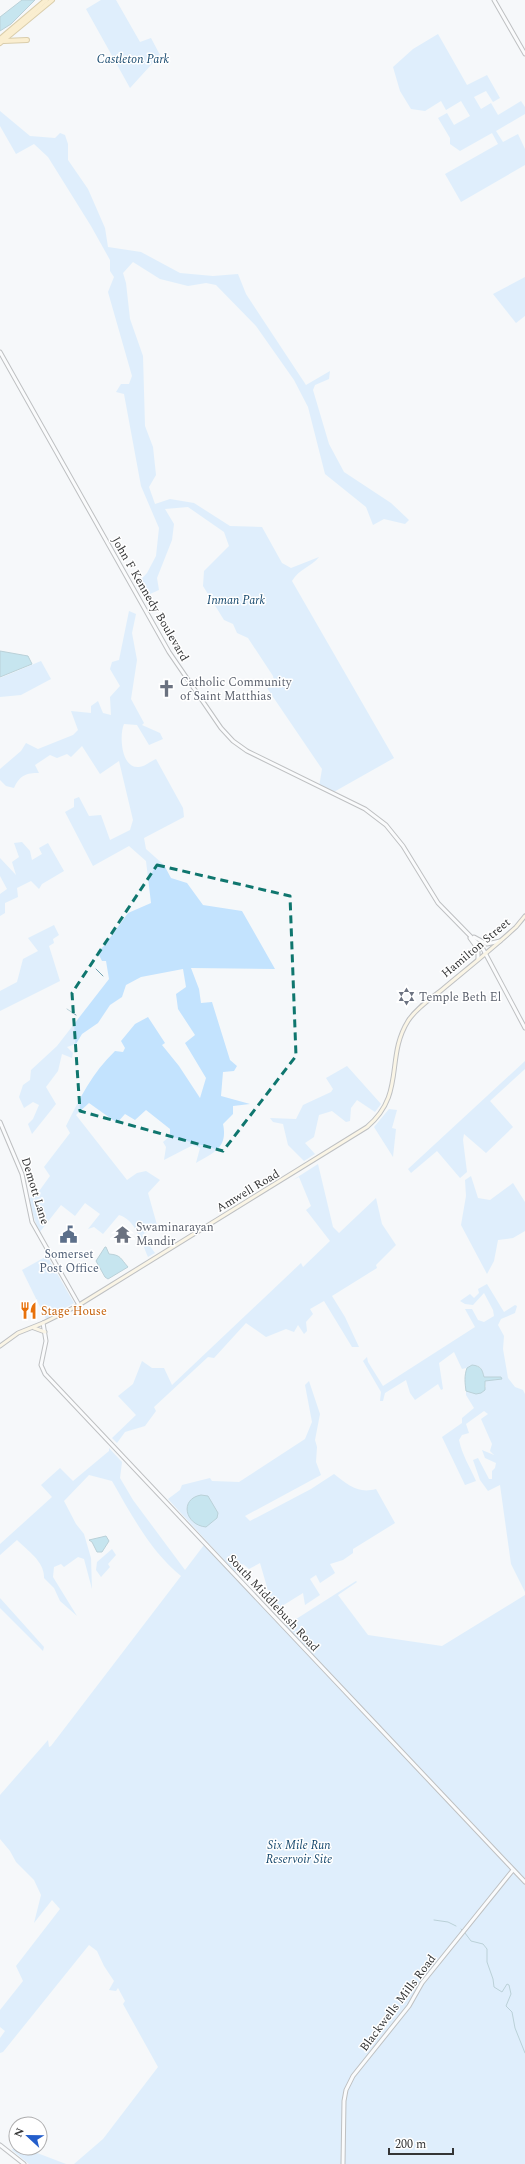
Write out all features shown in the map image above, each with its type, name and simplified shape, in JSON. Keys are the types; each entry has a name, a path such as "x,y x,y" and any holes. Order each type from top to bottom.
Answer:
{"main road":[{"path":"0,41 46,0"},
{"path":"0,41 52,0"},
{"path":"0,41 27,40"},
{"name":"Hamilton Street","path":"378,1117 392,1091 398,1044 407,1023 423,1005 501,941 525,916"},
{"name":"Amwell Road","path":"0,1346 18,1333 43,1323 79,1305 359,1133 378,1117"},
{"path":"32,1327 45,1332"}],"street":[{"path":"494,0 525,54"},
{"name":"John F Kennedy Boulevard","path":"0,352 169,652 221,728 233,741 247,751 363,808 380,820 396,836 438,903 486,954 525,1028"},
{"path":"464,931 485,944 501,941"},
{"path":"464,931 478,949 478,959"},
{"name":"Demott Lane","path":"0,1122 22,1174 32,1222 79,1305"},
{"name":"South Middlebush Road","path":"43,1323 45,1332 45,1348 41,1365 45,1374 525,1882"},
{"name":"Blackwells Mills Road","path":"343,2164 344,2102 353,2076 409,2006 422,1983 513,1870"},
{"path":"0,2145 24,2164"}],"highlighted area":[{"path":"157,865 290,896 296,1056 223,1151 80,1111 72,993"}],"green space":[{"name":"Castleton Park","path":"101,0 116,0 140,42 151,38 160,55 130,88 86,9"},
{"path":"438,34 467,85 487,75 500,98 493,102 486,91 474,97 481,109 491,103 498,115 521,101 525,107 525,114 496,131 503,142 518,134 525,149 525,165 461,202 445,174 498,144 492,133 460,151 450,144 450,138 438,118 447,113 454,125 470,116 461,101 446,110 441,101 425,111 411,109 400,91 393,67 413,49"},
{"name":"Inman Park","path":"0,111 30,136 55,138 60,133 65,135 68,144 68,160 88,189 105,228 108,247 141,252 180,273 213,276 238,274 246,294 306,385 330,371 329,379 315,385 313,390 329,444 344,472 391,503 409,520 405,524 384,519 373,525 366,507 325,474 308,407 294,380 256,326 216,285 206,283 188,286 160,279 133,262 123,273 126,283 130,319 143,356 145,426 153,447 156,475 149,487 155,504 170,499 194,503 230,526 262,527 282,563 291,568 319,557 298,574 292,581 394,758 332,793 319,787 322,769 267,688 274,683 273,676 248,638 237,633 233,624 224,620 203,586 204,571 229,546 224,532 188,507 165,509 174,524 172,540 157,578 159,590 150,594 146,601 136,585 147,573 156,556 159,528 141,486 124,394 116,392 121,384 129,384 132,376 108,292 114,277 110,271 110,260 91,226 48,157 34,144 16,154 0,126"},
{"path":"525,277 525,316 516,323 493,294"},
{"path":"129,611 136,614 132,633 137,660 131,699 144,723 142,725 160,733 163,739 149,745 137,725 124,724 122,729 123,750 128,763 133,766 141,767 156,759 183,808 184,817 144,838 146,849 164,865 171,878 187,883 203,905 242,911 275,969 191,968 199,989 201,1003 212,1002 230,1060 237,1066 234,1071 223,1072 221,1096 250,1104 233,1106 233,1114 223,1124 224,1132 221,1144 214,1152 196,1163 200,1148 193,1145 164,1160 166,1147 163,1142 170,1136 170,1129 146,1110 135,1120 125,1114 117,1123 89,1103 76,1115 127,1180 137,1173 146,1171 160,1180 148,1193 157,1225 142,1235 155,1253 148,1257 134,1226 125,1217 119,1215 103,1234 94,1227 88,1229 100,1214 85,1203 75,1216 61,1205 39,1233 28,1199 37,1194 50,1176 44,1167 70,1133 66,1126 87,1086 107,1059 115,1051 123,1052 125,1048 121,1041 135,1024 148,1017 165,1043 162,1045 179,1066 200,1098 206,1078 185,1043 195,1035 178,1009 176,994 186,987 183,969 141,977 126,985 122,997 110,1005 98,1023 82,1034 76,1044 67,1047 73,1053 72,1058 62,1054 58,1071 46,1087 56,1104 32,1134 28,1124 33,1119 39,1105 33,1102 24,1108 19,1097 23,1085 30,1080 31,1070 57,1046 109,979 106,961 102,961 97,951 104,946 128,913 151,903 146,861 129,846 93,866 65,812 74,807 74,799 79,797 89,816 101,815 110,840 130,830 133,820 119,761 100,774 82,746 71,757 67,754 57,758 50,755 35,765 39,773 27,774 19,780 14,788 6,786 0,780 0,769 21,751 26,743 38,749 73,735 78,730 71,711 91,713 91,706 98,701 103,713 111,715 110,697 120,686 110,669 112,662 119,660"},
{"path":"41,661 51,679 21,695 0,697 0,678"},
{"path":"22,842 30,851 32,860 42,854 39,848 48,843 64,871 42,884 39,889 31,881 17,888 18,897 5,903 5,913 0,916 0,894 7,889 0,876 0,858 16,875 12,862 19,857 14,843"},
{"path":"54,925 59,935 53,939 54,943 49,946 60,981 0,1011 0,991 17,982 23,959 38,951 28,938"},
{"path":"525,1061 525,1069 490,1101 513,1127 486,1153 464,1134 463,1140 467,1172 460,1178 437,1151 411,1173 408,1169"},
{"path":"347,1066 381,1104 375,1112 357,1100 351,1108 350,1121 346,1122 332,1111 319,1115 314,1137 305,1143 315,1154 304,1161 288,1145 283,1124 273,1122 270,1118 296,1119 303,1105 331,1092 333,1089 326,1078"},
{"path":"389,1109 397,1110 392,1128 396,1129 393,1157 374,1127"},
{"path":"318,1164 333,1227 339,1233 376,1198 382,1224 396,1245 376,1265 377,1268 332,1296 345,1317 359,1347 352,1347 324,1301 310,1309 313,1314 306,1322 307,1331 304,1334 298,1325 294,1332 286,1329 266,1337 246,1323 214,1358 208,1357 154,1407 156,1411 145,1426 125,1432 117,1443 112,1438 136,1415 118,1396 133,1384 142,1361 152,1368 164,1368 172,1385 301,1263 303,1267 330,1241 306,1210 311,1206 299,1177 293,1180"},
{"path":"471,1176 478,1198 490,1200 513,1183 525,1202 525,1231 513,1238 498,1240 494,1261 487,1274 461,1225 466,1196 465,1180"},
{"path":"47,1256 74,1303 46,1319 22,1270"},
{"path":"487,1284 504,1312 515,1305 517,1306 515,1313 501,1319 498,1325 504,1336 503,1349 508,1378 515,1387 523,1390 525,1394 525,1592 511,1564 500,1485 488,1491 480,1480 473,1460 478,1458 489,1479 492,1479 492,1471 495,1468 496,1463 485,1458 482,1450 494,1455 490,1451 492,1444 481,1419 488,1414 484,1411 466,1424 469,1433 462,1435 459,1440 464,1456 476,1481 465,1485 442,1437 462,1423 462,1418 474,1408 466,1395 466,1391 468,1392 486,1387 485,1381 501,1379 484,1377 481,1368 478,1366 462,1369 454,1352 439,1363 443,1389 441,1390 438,1384 415,1400 410,1393 406,1380 385,1393 383,1401 380,1401 381,1392 363,1361 367,1357 368,1362 383,1386 475,1327 465,1309 472,1309 478,1320 484,1322 494,1316 493,1310 484,1293 473,1305 465,1304 460,1301 470,1294 474,1298 479,1293 478,1289"},
{"path":"309,1381 320,1414 315,1440 317,1447 316,1462 321,1475 245,1516 250,1521 311,1489 334,1474 354,1488 364,1490 376,1489 395,1523 353,1549 353,1553 343,1560 330,1564 335,1573 320,1583 316,1575 310,1579 320,1595 305,1605 303,1593 274,1611 260,1563 249,1569 243,1564 235,1572 168,1499 180,1490 182,1485 210,1478 212,1481 239,1482 305,1439 312,1422 305,1385"},
{"name":"Six Mile Run Reservoir Site","path":"109,1448 122,1462 120,1478 133,1500 185,1570 204,1545 282,1628 356,1581 357,1582 338,1595 368,1635 442,1646 525,1595 525,2164 74,2164 103,2139 158,2067 123,2004 125,2001 118,1988 116,1991 109,1990 114,1981 104,1966 97,1951 89,1945 3,2052 0,2053 0,2038 5,2031 0,2027 0,2010 23,1981 16,1966 60,1909 52,1900 34,1923 41,1895 34,1880 16,1862 10,1851 0,1839 0,1795 48,1740 49,1747 51,1746 181,1576 160,1556 142,1532 112,1481 89,1475 64,1501 76,1524 84,1534 91,1558 92,1589 84,1559 78,1557 64,1567 61,1564 54,1567 53,1577 77,1616 60,1601 54,1588 44,1578 44,1572 39,1562 17,1540 0,1555 0,1544 52,1497 41,1485 60,1468 73,1481 109,1451"},
{"path":"112,1549 116,1555 108,1564 110,1567 101,1577 96,1570 97,1562"},
{"path":"0,1598 44,1647 43,1651 0,1608"},
{"path":"19,2156 45,2156 66,2164 29,2164"}],"shaded area":[{"path":"22,0 35,0 11,24 0,31 0,17"},
{"path":"0,651 28,656 32,664 0,677"},
{"path":"105,1247 109,1254 118,1256 128,1267 108,1279 105,1277 96,1261"},
{"path":"472,1365 481,1368 484,1377 501,1377 502,1379 485,1381 485,1390 481,1393 476,1394 466,1391 466,1371 467,1368"},
{"path":"201,1495 208,1496 218,1513 217,1518 206,1527 193,1522 187,1512 187,1506 190,1501 194,1497"},
{"path":"106,1536 109,1541 102,1552 97,1552 92,1542 89,1540"}],"waterway":[{"path":"96,969 103,976"},
{"path":"67,1009 76,1015"},
{"path":"434,1920 448,1922 456,1926"},
{"path":"465,1933 471,1941 483,1944 487,1949 487,1962 494,1987 502,1992 507,1984 509,1985 511,1994 506,2006 512,2012 515,2028 525,2053"}],"place":[{"name":"Catholic Community of Saint Matthias","path":"167,689"},
{"name":"Temple Beth El","path":"406,997"},
{"name":"Swaminarayan Mandir","path":"123,1234"},
{"name":"Somerset Post Office","path":"69,1235"},
{"name":"Stage House","path":"28,1311"}]}
